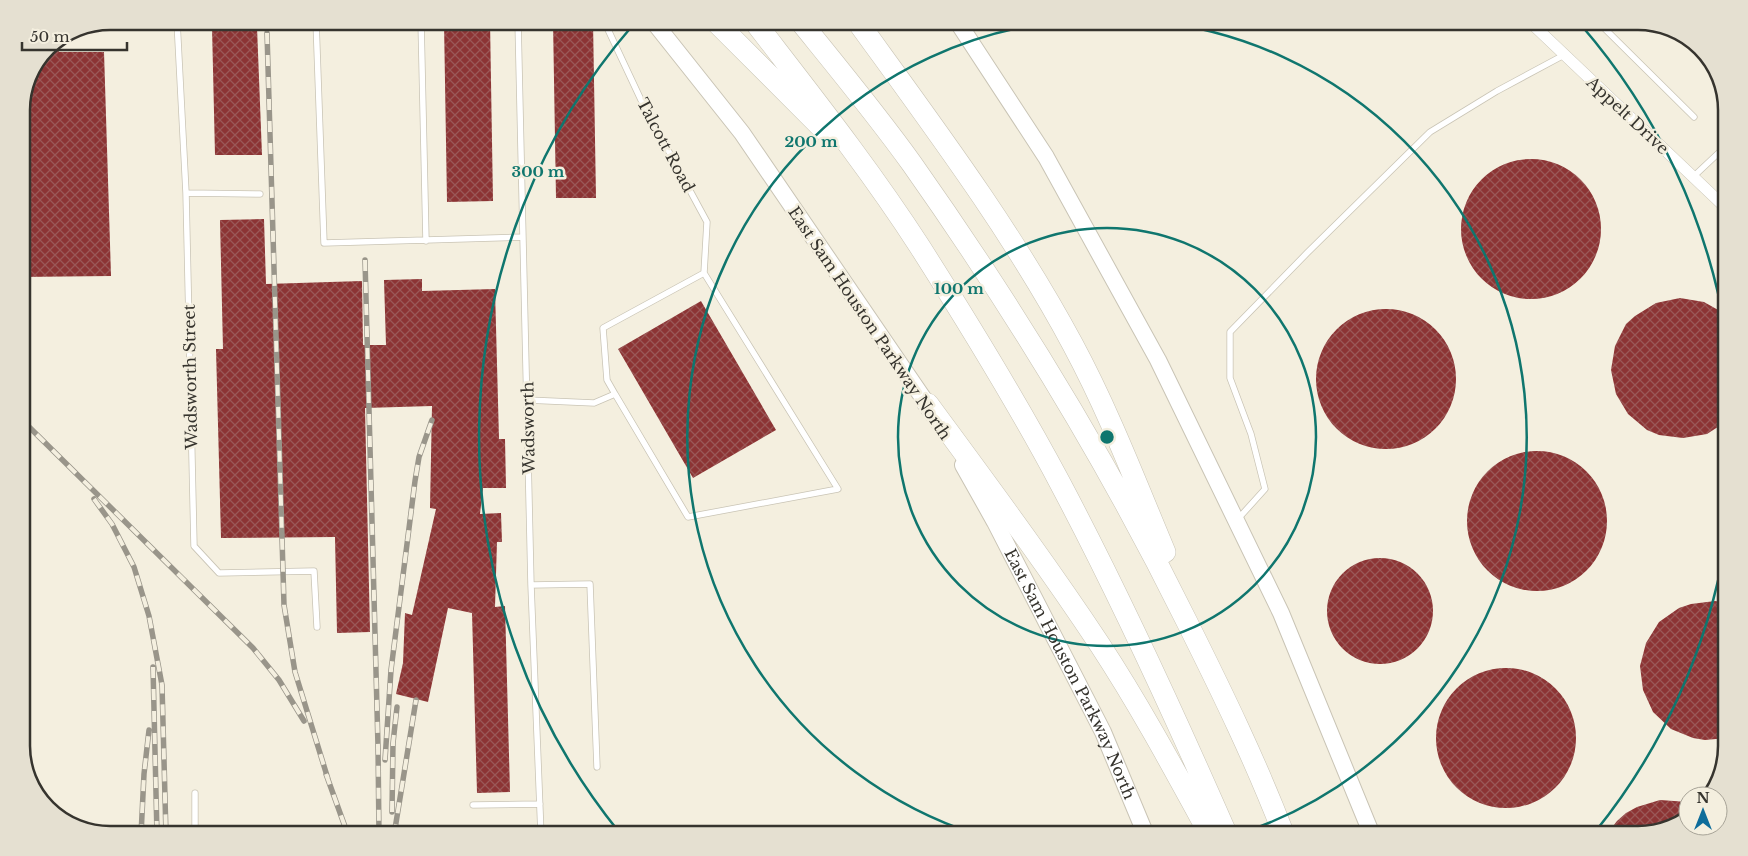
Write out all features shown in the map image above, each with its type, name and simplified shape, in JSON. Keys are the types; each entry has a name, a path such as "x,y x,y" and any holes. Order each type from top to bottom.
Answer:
{"highway":[{"path":"724,30 854,161 884,194"},
{"path":"761,30 884,194 985,352 1059,482 1125,612 1223,826"},
{"path":"807,30 910,162"},
{"path":"824,30 910,162 998,290 1043,361 1086,434 1167,582 1249,750"},
{"path":"864,30 1000,223 1029,268 1073,345 1110,421 1280,826"},
{"path":"928,404 1014,521 1100,646 1147,722 1205,826"}],"main road":[{"name":"East Sam Houston Parkway North","path":"660,30 742,133 928,404 995,522 1104,732 1142,826"},
{"path":"963,30 1050,166 1158,360 1281,613 1368,826"}],"street":[{"name":"Appelt Drive","path":"1541,30 1564,55 1718,201"}],"lane":[{"name":"Wadsworth Street","path":"177,30 186,193 194,546 219,573 314,571 316,627"},
{"path":"316,30 324,243 524,237"},
{"path":"421,30 426,241"},
{"name":"Wadsworth","path":"518,30 531,585 541,826"},
{"name":"Talcott Road","path":"608,30 642,102 706,222 704,272"},
{"path":"1607,30 1694,117"},
{"path":"1236,522 1265,489 1251,434 1230,378 1230,332 1430,132 1497,91 1564,55"},
{"path":"1693,178 1718,154"},
{"path":"186,193 260,194"},
{"path":"704,272 838,489 688,517 615,394 607,380 603,328 704,272"},
{"path":"527,400 594,403 615,394"},
{"path":"531,585 590,584 596,767"},
{"path":"194,793 195,826"},
{"path":"473,805 540,804"}],"building":[{"path":"212,30 257,30 262,155 215,155"},
{"path":"444,30 490,30 493,201 447,202"},
{"path":"553,30 593,30 596,198 556,198"},
{"path":"59,49 59,52 104,52 111,276 30,277 30,104 38,74 46,61"},
{"path":"1531,159 1545,160 1558,164 1580,180 1596,202 1600,215 1600,243 1596,256 1580,278 1558,294 1545,298 1531,299 1517,298 1504,294 1482,278 1466,256 1462,243 1461,229 1462,215 1466,202 1482,180 1504,164 1517,160"},
{"path":"264,219 266,284 362,281 363,345 386,345 384,280 422,279 422,291 495,289 499,439 505,439 506,488 483,488 480,514 501,513 502,542 497,542 495,607 505,606 510,792 477,793 472,613 448,608 428,702 396,694 403,663 405,613 412,615 436,509 430,508 432,406 365,408 370,632 337,633 335,537 221,538 216,349 223,349 220,220"},
{"path":"1680,298 1704,302 1718,310 1718,427 1707,434 1683,438 1659,435 1647,430 1628,414 1616,394 1611,370 1615,346 1626,324 1656,303"},
{"path":"701,301 776,430 693,478 618,349"},
{"path":"1386,309 1413,315 1425,321 1435,330 1444,340 1450,352 1456,379 1450,406 1444,418 1435,428 1425,437 1413,443 1386,449 1359,443 1347,437 1337,428 1328,418 1322,406 1316,379 1322,352 1328,340 1337,330 1347,321 1359,315"},
{"path":"1537,451 1564,457 1576,463 1586,472 1595,482 1601,494 1607,521 1601,548 1595,560 1586,570 1576,579 1564,585 1537,591 1510,585 1498,579 1488,570 1479,560 1473,548 1467,521 1473,494 1479,482 1488,472 1498,463 1510,457"},
{"path":"1380,558 1400,562 1418,573 1429,591 1433,611 1429,631 1418,649 1400,660 1380,664 1360,660 1342,649 1331,631 1327,611 1331,591 1342,573 1360,562"},
{"path":"1718,602 1718,739 1705,740 1693,738 1671,729 1653,712 1643,690 1640,666 1646,643 1659,622 1679,608 1691,604"},
{"path":"1506,668 1533,674 1545,680 1555,689 1564,699 1570,711 1576,738 1570,765 1564,777 1555,787 1545,796 1533,802 1506,808 1479,802 1467,796 1457,787 1448,777 1442,765 1436,738 1442,711 1448,699 1457,689 1467,680 1479,674"},
{"path":"1660,800 1678,801 1678,816 1669,820 1649,825 1613,826 1626,813 1637,807"}],"railway":[{"path":"267,33 284,605 295,672 328,779"},
{"path":"365,260 379,826"},
{"path":"385,760 391,670 415,481 419,457 432,420"},
{"path":"30,428 253,648 279,680 304,721"},
{"path":"94,499 112,524 134,567 149,616 162,685 166,826"},
{"path":"153,667 157,826"},
{"path":"395,826 416,700"},
{"path":"392,812 393,743 397,707"},
{"path":"141,826 144,774 149,730"},
{"path":"326,774 345,826"}]}
